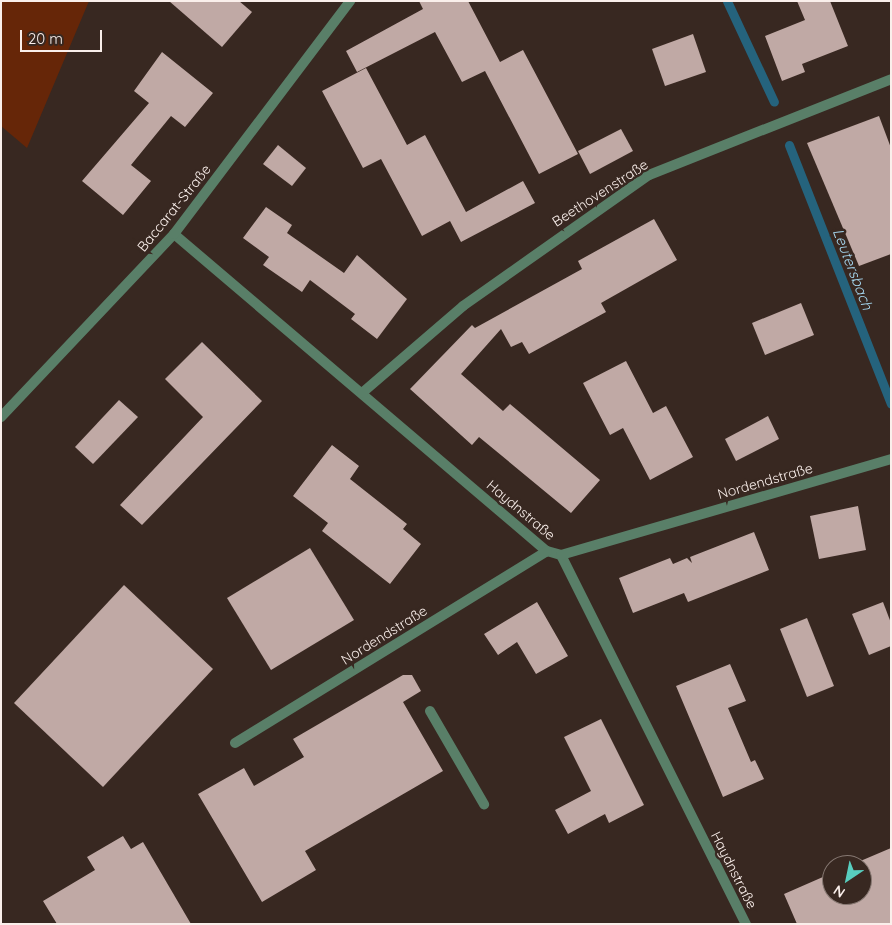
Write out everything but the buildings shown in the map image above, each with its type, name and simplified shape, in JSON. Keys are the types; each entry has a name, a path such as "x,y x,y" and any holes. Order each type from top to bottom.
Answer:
{"street":[{"name":"Baccarat-Straße","path":"1,417 174,234 350,1"},
{"name":"Beethovenstraße","path":"362,393 463,306 649,175 891,79"},
{"name":"Haydnstraße","path":"174,234 547,551 561,555 746,924"},
{"name":"Nordendstraße","path":"561,555 891,459"},
{"name":"Nordendstraße","path":"235,743 547,551"},
{"path":"430,711 484,804"}],"shaded area":[{"path":"1,1 89,1 27,148 1,126"}],"waterway":[{"name":"Leutersbach","path":"727,1 774,102"},
{"name":"Leutersbach","path":"789,145 891,404"}]}
